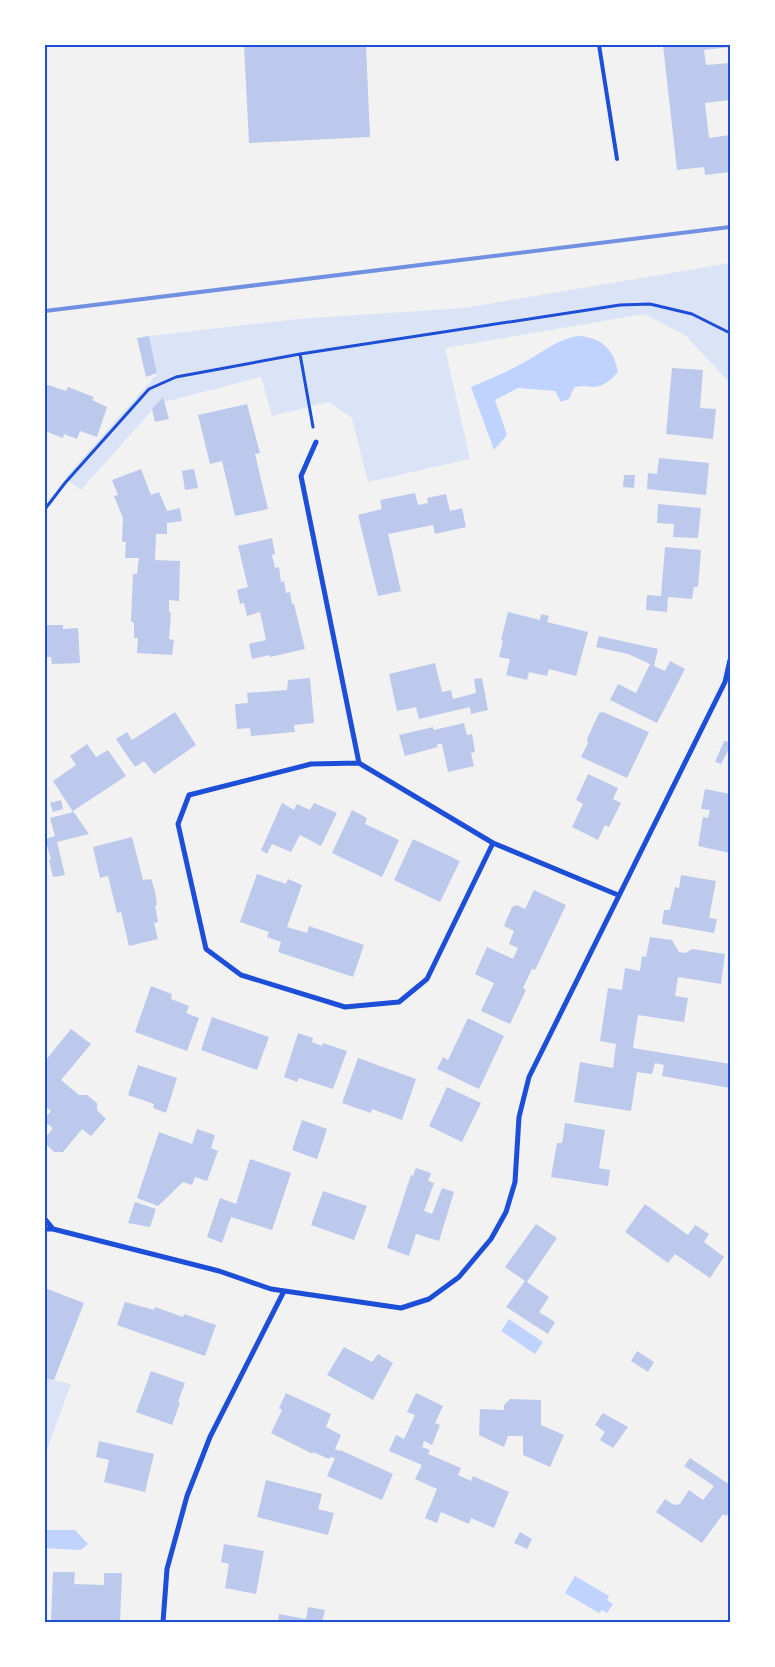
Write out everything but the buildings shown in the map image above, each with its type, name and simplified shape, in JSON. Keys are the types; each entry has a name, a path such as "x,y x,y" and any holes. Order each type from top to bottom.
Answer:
{"street":[{"path":"316,442 300,476 359,763"},
{"path":"45,1229 52,1229 219,1271 271,1290 401,1308 429,1299 459,1277 491,1238 506,1212 515,1182 519,1117 529,1078 724,682 730,660"},
{"path":"493,843 427,979 399,1002 345,1007 241,975 206,949 178,824 189,795 311,764 359,763 493,843 618,895"},
{"path":"45,1219 52,1229"},
{"path":"163,1622 167,1569 187,1496 210,1437 284,1291"}],"lane":[{"path":"599,45 617,160"}],"path":[{"path":"45,509 65,483 149,389 176,377 300,354 620,305 650,304 692,314 730,333"},
{"path":"300,354 316,442"}],"shaded area":[{"path":"730,263 730,383 685,335 644,314 445,348 470,459 368,482 352,418 328,402 272,416 261,377 164,402 163,398 81,490 65,478 157,374 149,336 297,319 464,308"},
{"path":"45,1379 71,1384 45,1455"}],"water":[{"path":"578,336 593,339 605,346 613,357 618,372 604,384 594,387 581,386 574,388 569,399 561,402 555,391 518,388 495,400 507,435 494,450 471,387 515,367 562,340"},
{"path":"509,1319 543,1342 535,1354 501,1331"},
{"path":"45,1530 75,1530 88,1544 81,1550 45,1548"},
{"path":"575,1576 609,1596 607,1600 613,1604 607,1613 602,1610 599,1613 565,1593"}],"railway":[{"path":"45,311 730,227"}]}
